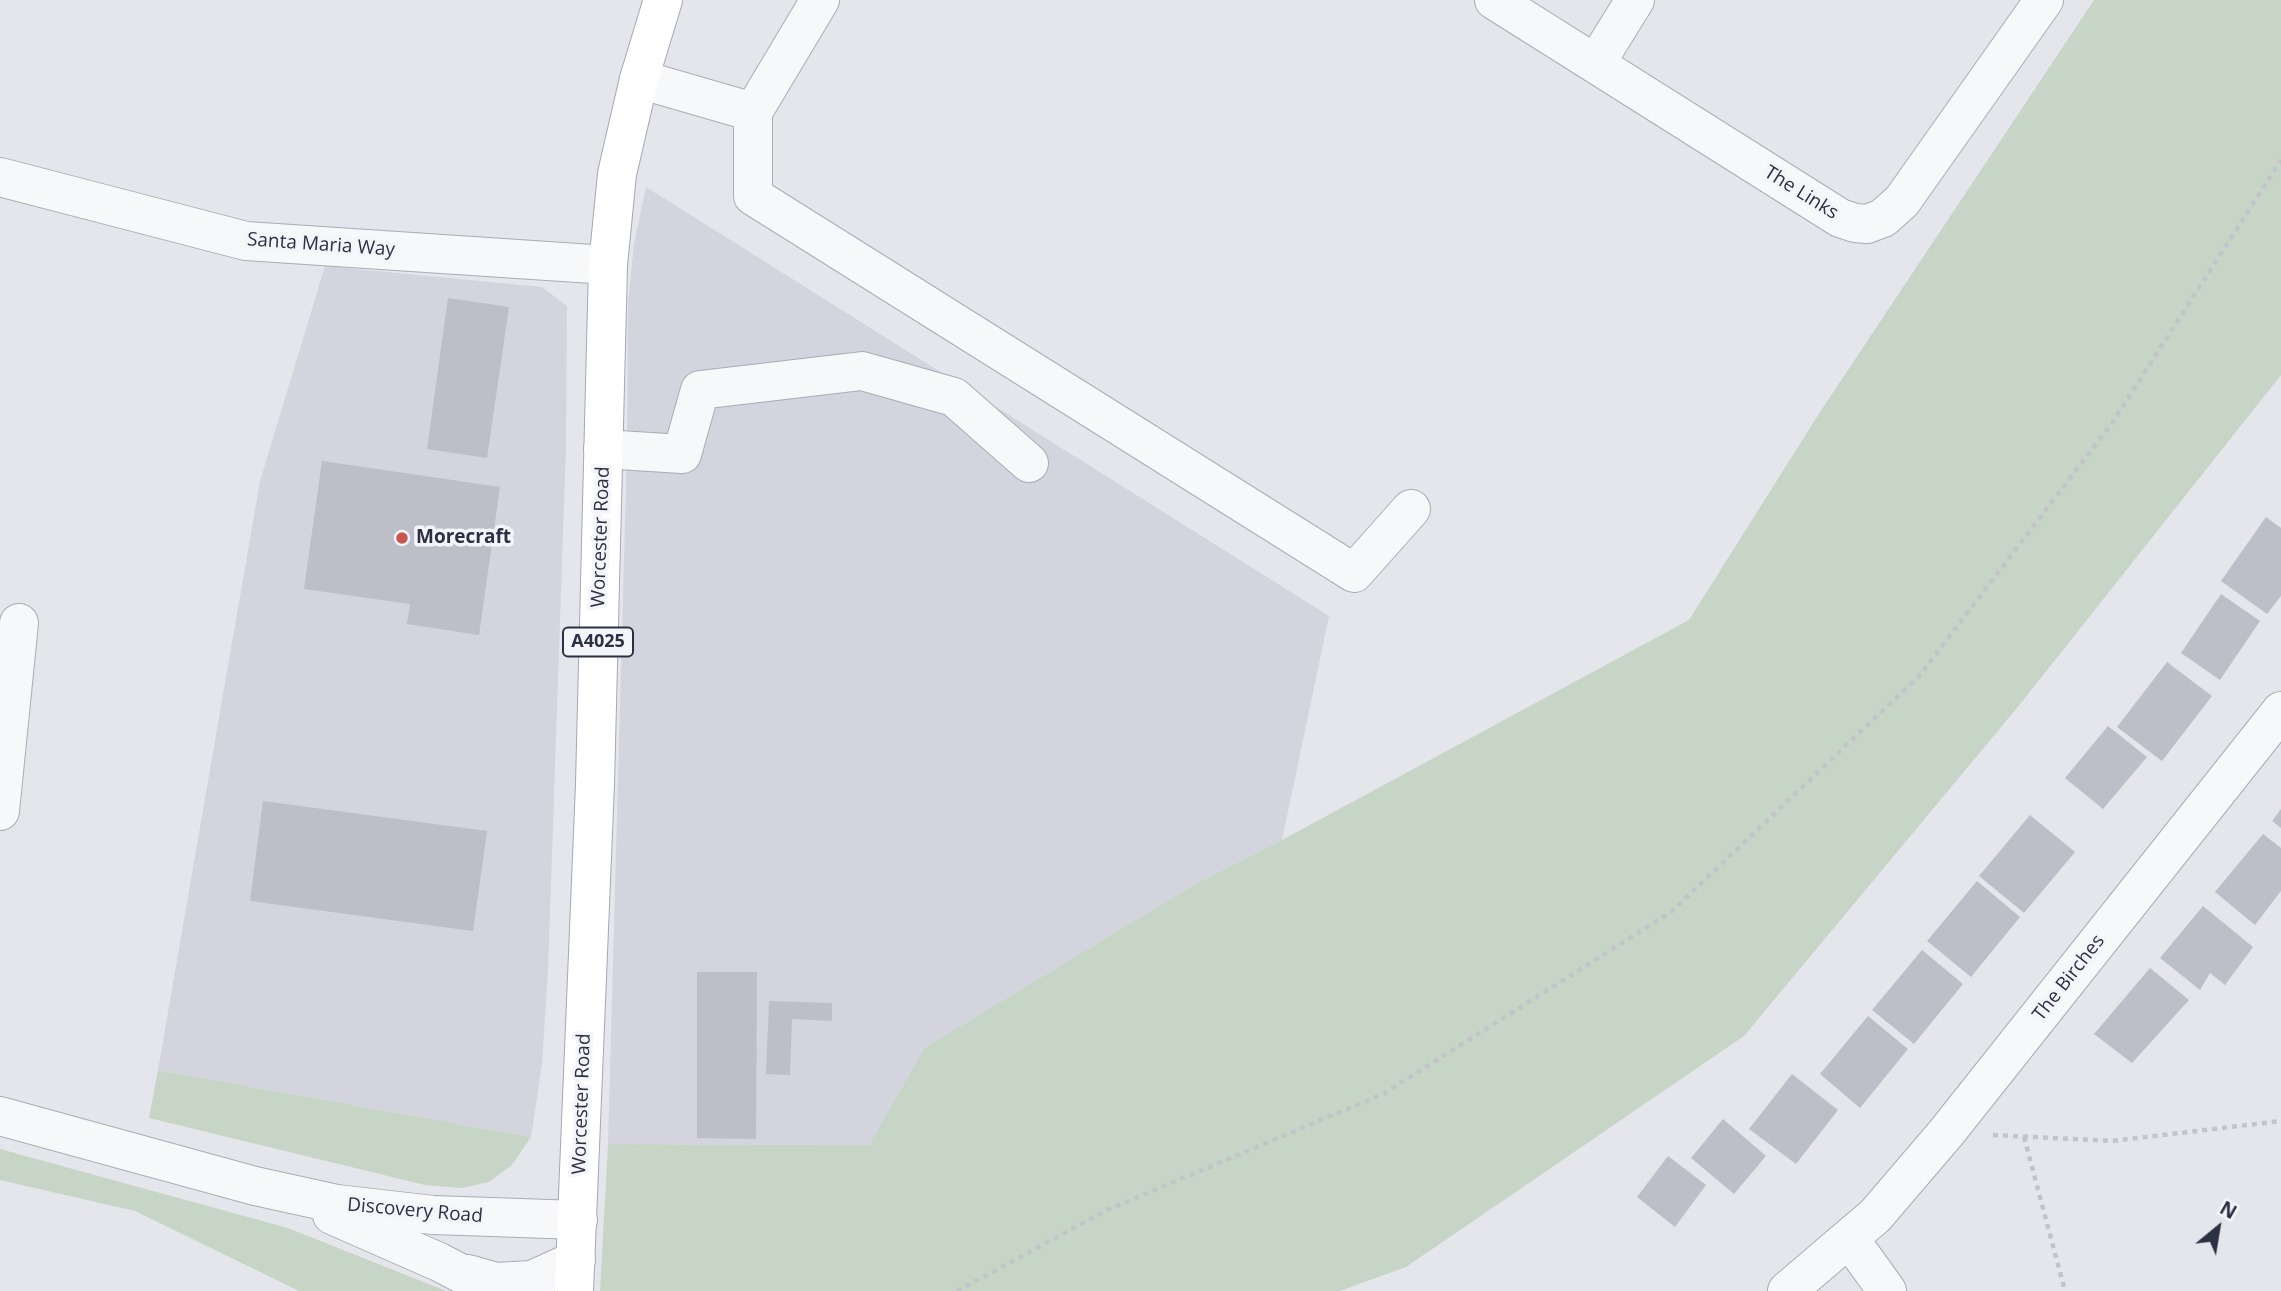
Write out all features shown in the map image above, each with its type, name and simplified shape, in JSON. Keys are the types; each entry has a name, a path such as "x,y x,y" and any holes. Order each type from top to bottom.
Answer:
{"main road":[{"name":"Worcester Road","path":"575,1275 594,783 608,265 617,174 639,79 663,0"}],"street":[{"path":"820,0 753,112 753,196 1354,573 1411,509"},
{"name":"The Links","path":"1494,0 1840,218 1867,224 1883,218 1902,201 2044,0"},
{"path":"1596,63 1635,0"},
{"path":"639,79 753,112"},
{"name":"Santa Maria Way","path":"0,177 246,241 608,265"},
{"path":"603,449 682,454 700,390 862,371 954,397 1029,463"},
{"path":"0,811 19,623"},
{"name":"The Birches","path":"1787,1291 1875,1216 1946,1133 2281,711"},
{"name":"Discovery Road","path":"0,1116 255,1186 337,1204 433,1215 578,1220"},
{"name":"Discovery Road","path":"255,1186 346,1220 495,1291"},
{"path":"1849,1238 1887,1291"},
{"path":"462,1273 496,1282 575,1275"}],"path":[{"path":"957,1291 1107,1210 1382,1094 1671,912 1920,675 2112,423 2281,160"},
{"path":"1946,1133 2112,1141 2281,1121"},
{"path":"2024,1137 2065,1291"}],"shaded area":[{"path":"646,187 1329,616 1282,840 1197,883 924,1048 869,1145 608,1144 627,450 628,303 634,244"},
{"path":"325,266 542,287 567,306 566,447 548,971 542,1064 531,1137 158,1070 260,481"}],"green space":[{"path":"2094,0 2281,0 2281,375 2021,703 1744,1036 1406,1267 1340,1291 600,1291 608,1144 869,1145 924,1048 1197,883 1282,840 1689,620 1820,412"},
{"path":"158,1070 531,1137 512,1165 489,1182 462,1188 425,1185 149,1118"},
{"path":"0,1149 288,1228 446,1291 299,1291 135,1211 0,1180"}],"building":[{"path":"448,298 509,307 487,458 427,449"},
{"name":"Morecraft","path":"322,461 500,487 479,635 407,624 410,604 304,589"},
{"path":"2266,517 2281,528 2281,596 2267,614 2221,581"},
{"path":"2221,594 2260,621 2220,680 2181,653"},
{"path":"2167,662 2212,696 2162,761 2117,727"},
{"path":"2108,726 2147,757 2103,809 2065,778"},
{"path":"263,801 487,831 473,931 250,901"},
{"path":"2281,809 2281,828 2272,821"},
{"path":"2030,815 2075,852 2024,913 1979,876"},
{"path":"2263,834 2281,848 2281,891 2255,925 2215,892"},
{"path":"1977,881 2020,917 1971,977 1927,941"},
{"path":"2203,906 2253,947 2225,985 2210,973 2200,990 2160,958"},
{"path":"1922,950 1963,984 1914,1044 1872,1010"},
{"path":"2150,968 2189,1000 2132,1063 2094,1034"},
{"path":"697,972 757,972 756,1139 697,1138"},
{"path":"769,1001 832,1003 832,1021 792,1019 790,1075 766,1074"},
{"path":"1868,1016 1908,1049 1860,1108 1820,1074"},
{"path":"1792,1074 1838,1110 1796,1164 1749,1129"},
{"path":"1723,1119 1766,1156 1734,1194 1691,1158"},
{"path":"1668,1156 1706,1185 1675,1227 1637,1197"}],"place":[{"name":"Morecraft","path":"402,538"}]}
